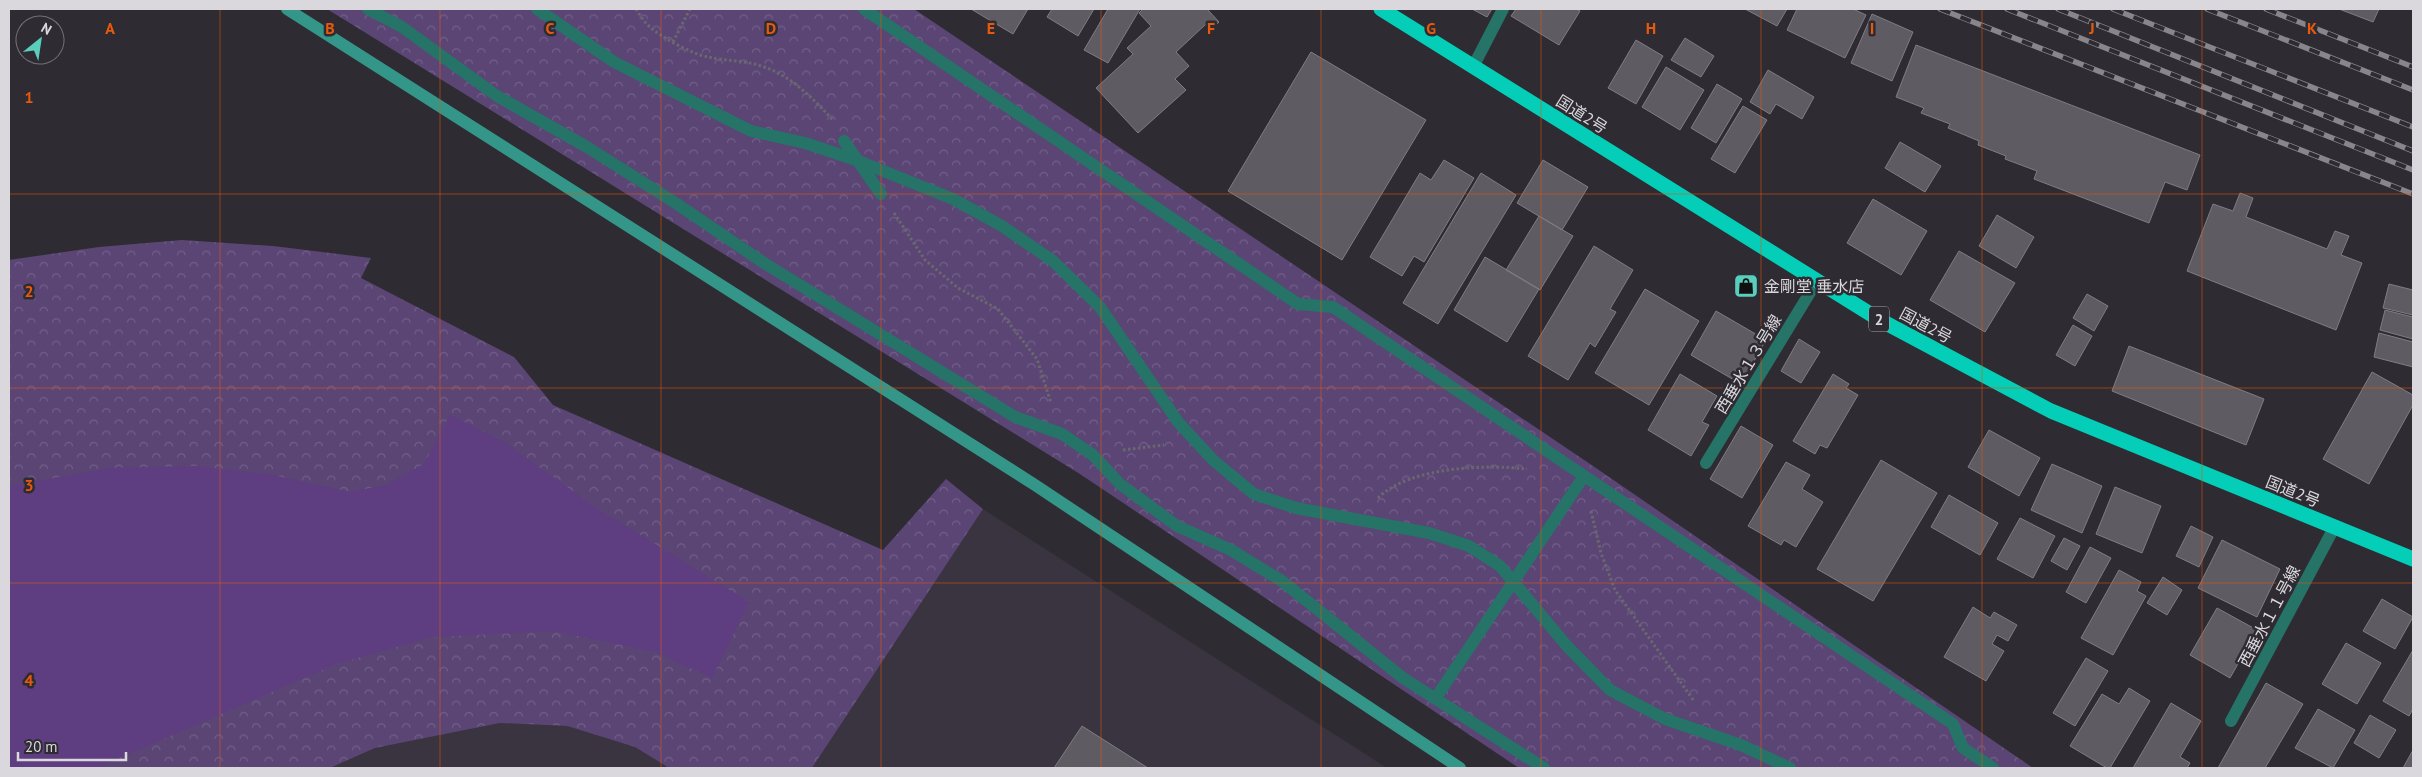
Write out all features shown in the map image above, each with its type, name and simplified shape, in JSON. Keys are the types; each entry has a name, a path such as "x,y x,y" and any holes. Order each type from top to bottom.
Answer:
{"highway":[{"name":"国道2号","path":"1381,9 1880,320 2050,411 2413,559"}],"street":[{"path":"287,9 1035,485 1460,768"},
{"path":"368,9 402,27 497,96 586,147 677,204 764,263 1015,417 1062,434 1093,455 1120,484 1177,526 1231,550 1282,581 1353,639 1435,699 1544,768"},
{"path":"537,9 614,62 751,131 805,144 856,160 954,199 1002,226 1052,261 1100,307 1178,422 1213,460 1254,494 1296,508 1358,518 1429,533 1470,546 1500,566 1567,646 1610,690 1665,719 1741,745 1790,768"},
{"path":"864,9 1298,304 1333,307 1953,724 1963,748 1993,768"},
{"path":"1473,67 1503,9"},
{"path":"844,141 882,194"},
{"name":"西垂水１３号線","path":"1706,463 1817,281"},
{"path":"1435,699 1584,476"},
{"name":"西垂水１１号線","path":"2231,721 2335,526"}],"path":[{"path":"636,9 650,27 673,42 706,57 735,60 762,66 786,77 810,95 836,123 844,141"},
{"path":"673,42 690,9"},
{"path":"882,194 925,260 958,288 998,309 1037,359 1062,434"},
{"path":"1093,455 1166,444 1173,446"},
{"path":"1358,518 1386,490 1422,475 1469,468 1516,467 1535,470"},
{"path":"1584,476 1601,553 1615,590 1696,704"}],"shaded area":[{"path":"450,415 501,440 598,509 749,602 712,678 656,652 553,631 432,637 336,664 96,768 9,768 9,486 111,468 196,466 268,474 350,492 387,485 424,464"},
{"path":"983,509 1387,768 812,768"},
{"path":"500,723 567,726 635,747 669,768 330,768 375,748"}],"green space":[{"path":"327,9 914,9 1593,466 2033,768 1519,768 1080,474"},
{"path":"182,240 273,246 371,258 361,278 514,357 553,405 883,550 946,479 983,509 812,768 669,768 635,747 567,726 500,723 375,748 330,768 9,768 9,260 99,247"}],"building":[{"path":"971,9 1028,9 1013,34"},
{"path":"1052,9 1094,9 1078,36 1047,17"},
{"path":"1108,9 1140,9 1108,63 1084,50"},
{"path":"1143,9 1207,9 1219,22 1211,29 1206,24 1176,52 1189,66 1175,79 1186,90 1138,133 1096,88 1133,54 1127,48 1151,26 1139,13"},
{"path":"1472,9 1492,9 1487,17"},
{"path":"1516,9 1576,9 1580,11 1559,45 1511,16"},
{"path":"1745,9 1787,9 1777,26"},
{"path":"1797,9 1853,9 1866,15 1845,58 1787,30"},
{"path":"2339,9 2379,9 2373,22"},
{"path":"1872,14 1913,32 1892,81 1851,63"},
{"path":"1685,38 1714,56 1701,77 1671,60"},
{"path":"1636,40 1663,56 1636,104 1608,88"},
{"path":"1916,45 2200,155 2187,190 2165,182 2149,223 2034,179 2037,171 2005,159 2006,156 1978,145 1979,141 1948,128 1950,124 1921,113 1924,108 1896,97"},
{"path":"1311,52 1426,120 1342,260 1228,191"},
{"path":"1666,67 1704,90 1680,130 1642,107"},
{"path":"1768,70 1814,97 1802,119 1776,104 1770,114 1750,102"},
{"path":"1717,84 1742,99 1716,143 1691,128"},
{"path":"1743,106 1767,120 1735,173 1711,159"},
{"path":"1900,142 1941,166 1925,192 1885,168"},
{"path":"1444,160 1474,178 1424,262 1414,256 1402,276 1370,257 1420,173 1431,180"},
{"path":"1543,160 1588,187 1562,230 1517,203"},
{"path":"1481,173 1516,195 1438,324 1403,303"},
{"path":"2240,193 2253,198 2246,217 2327,249 2335,231 2349,236 2341,255 2362,263 2336,330 2187,271 2213,204 2233,211"},
{"path":"1873,199 1927,231 1901,275 1847,243"},
{"path":"1997,215 2034,237 2016,268 1979,246"},
{"path":"1539,216 1573,236 1540,290 1506,270"},
{"path":"1594,246 1633,270 1610,309 1616,312 1595,347 1590,343 1568,380 1528,356"},
{"path":"1959,251 2015,283 1985,332 1930,300"},
{"path":"1485,257 1539,289 1507,342 1454,310"},
{"path":"2389,284 2413,290 2413,315 2383,308"},
{"path":"1645,289 1699,321 1649,405 1595,373"},
{"path":"2087,294 2108,306 2094,331 2073,318"},
{"path":"2385,310 2413,317 2413,339 2380,330"},
{"path":"1716,311 1766,340 1741,384 1691,355"},
{"path":"2073,325 2092,336 2075,366 2056,355"},
{"path":"2379,333 2413,342 2413,367 2374,357"},
{"path":"1799,339 1820,352 1801,383 1781,371"},
{"path":"2129,346 2264,399 2246,445 2112,391"},
{"path":"2372,372 2413,395 2413,405 2369,484 2323,459"},
{"path":"1680,374 1717,396 1702,422 1709,425 1691,456 1648,430"},
{"path":"1833,374 1849,384 1846,388 1858,395 1827,448 1820,445 1815,454 1793,441"},
{"path":"1741,426 1773,445 1742,498 1710,479"},
{"path":"1989,430 2040,458 2019,496 1968,467"},
{"path":"1881,460 1937,493 1873,601 1817,569"},
{"path":"1786,462 1810,475 1802,489 1823,502 1796,547 1784,540 1781,545 1748,526"},
{"path":"2052,464 2102,486 2082,533 2031,510"},
{"path":"2115,487 2161,506 2142,553 2096,534"},
{"path":"1949,495 1998,523 1980,555 1931,527"},
{"path":"2020,518 2055,536 2033,578 1997,559"},
{"path":"2191,526 2213,537 2199,567 2176,556"},
{"path":"2064,538 2080,546 2067,570 2051,561"},
{"path":"2222,540 2280,569 2257,617 2198,588"},
{"path":"2090,547 2111,558 2086,603 2066,592"},
{"path":"2119,570 2141,582 2137,591 2146,596 2113,655 2081,638"},
{"path":"2163,577 2182,590 2167,615 2147,603"},
{"path":"2382,599 2413,617 2395,649 2363,631"},
{"path":"1973,607 1990,618 1994,612 2017,625 2008,641 1997,635 1992,644 2004,651 1986,681 1944,657"},
{"path":"2217,608 2257,630 2230,678 2190,655"},
{"path":"2346,643 2381,663 2357,704 2322,684"},
{"path":"2413,650 2413,709 2409,716 2383,701"},
{"path":"2086,658 2108,671 2075,726 2053,713"},
{"path":"2266,683 2303,704 2265,768 2218,768"},
{"path":"2129,688 2150,701 2110,768 2107,768 2070,746 2102,694 2119,704"},
{"path":"2171,703 2201,721 2180,757 2190,763 2187,768 2133,768"},
{"path":"2318,709 2355,730 2333,768 2295,748"},
{"path":"2370,715 2396,730 2379,758 2354,743"},
{"path":"1082,726 1148,768 1054,768"},
{"path":"2413,750 2413,768 2403,768"}],"railway":[{"path":"1940,9 2413,194"},
{"path":"2007,9 2413,170"},
{"path":"2058,9 2413,151"},
{"path":"2113,9 2413,127"},
{"path":"2207,9 2413,90"},
{"path":"2266,9 2413,67"}],"place":[{"name":"金剛堂 垂水店","path":"1746,286"}]}
